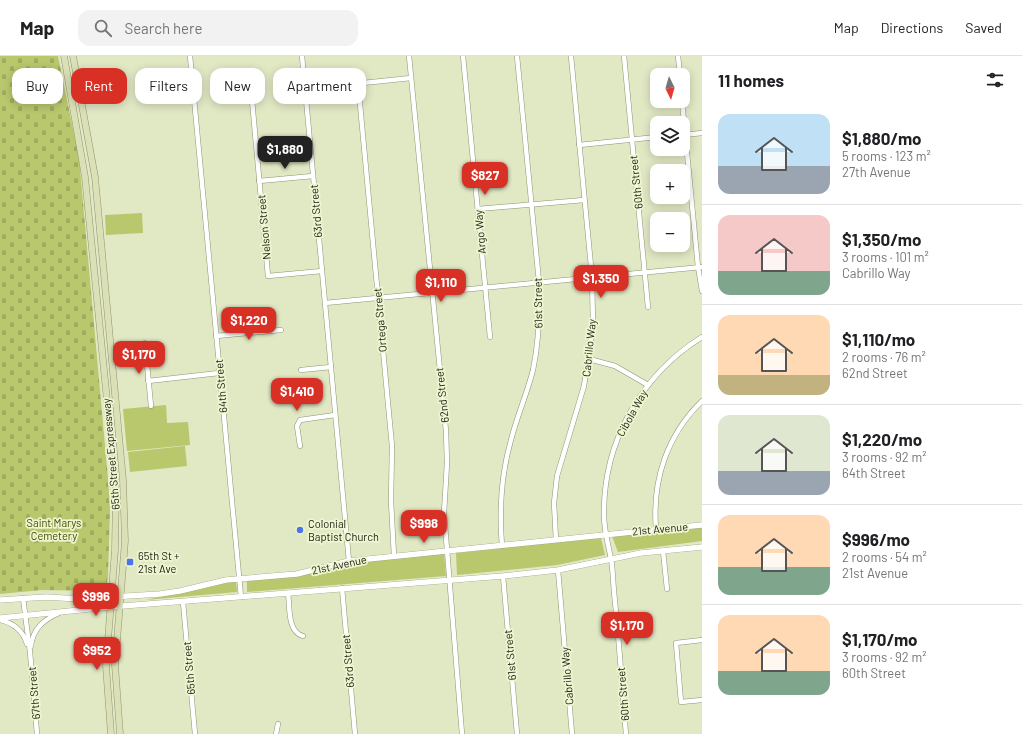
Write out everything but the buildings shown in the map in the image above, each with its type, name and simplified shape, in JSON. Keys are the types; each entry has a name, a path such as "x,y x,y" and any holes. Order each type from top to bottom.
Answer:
{"main road":[{"name":"65th Street Expressway","path":"64,56 86,177 116,492 116,543 106,666 111,734"},
{"name":"65th Street Expressway","path":"73,56 95,177 123,480 125,541 115,666 120,734"}],"street":[{"name":"64th Street","path":"190,56 241,597"},
{"name":"63rd Street","path":"302,56 303,68"},
{"name":"62nd Street","path":"409,56 447,446 444,502 462,734"},
{"name":"Argo Way","path":"463,56 490,337"},
{"name":"61st Street","path":"502,546 500,525 502,482 511,440 527,390 536,351 540,312 539,282 517,56"},
{"name":"Cabrillo Way","path":"556,540 554,503 558,476 563,453 580,405 589,358 593,324 592,277 571,56"},
{"name":"60th Street","path":"624,56 648,307"},
{"path":"678,56 679,68"},
{"path":"366,82 411,78"},
{"name":"Nelson Street","path":"252,104 268,276 322,271"},
{"name":"63rd Street","path":"306,104 349,561"},
{"name":"Ortega Street","path":"360,104 392,446 390,501 394,556"},
{"path":"690,134 702,133"},
{"path":"579,145 650,138"},
{"path":"687,156 702,291"},
{"path":"259,181 313,176"},
{"path":"478,209 584,200"},
{"path":"325,303 700,267"},
{"path":"216,336 281,330"},
{"name":"Cibola Way","path":"611,559 605,534 604,501 612,455 623,425 648,385 669,362 702,337"},
{"path":"145,343 151,406"},
{"path":"589,358 621,368 648,385"},
{"path":"301,370 331,367"},
{"path":"148,381 219,373"},
{"path":"656,529 655,498 665,456 677,431 702,401"},
{"path":"300,446 297,426 300,420 335,415"},
{"name":"21st Avenue","path":"0,600 46,597 79,599 180,591 211,582 239,578 297,574 349,561 702,525"},
{"name":"21st Avenue","path":"0,619 120,606 504,576 558,570 641,553 702,547"},
{"path":"663,551 667,588"},
{"name":"60th Street","path":"611,559 626,734"},
{"name":"Cabrillo Way","path":"558,570 572,734"},
{"name":"61st Street","path":"504,576 517,734"},
{"name":"63rd Street","path":"342,588 355,734"},
{"path":"288,592 292,628 296,634 303,636"},
{"name":"67th Street","path":"23,598 30,652 37,734"},
{"name":"65th Street","path":"183,602 195,734"},
{"name":"67th Street","path":"30,652 31,641 37,628 45,620 59,613"},
{"name":"67th Street","path":"0,619 11,624 20,631 26,640 30,652"},
{"path":"702,640 676,643 680,702 702,700"},
{"path":"276,734 278,724"}],"green space":[{"name":"Saint Marys Cemetery","path":"0,56 58,56 60,68 12,68 12,104 63,104 63,80 79,158 108,479 110,509 108,577 106,588 102,591 42,590 0,594"},
{"path":"142,213 143,233 106,235 105,215"},
{"path":"166,405 167,423 188,422 190,445 127,451 123,409"},
{"path":"185,446 187,466 130,472 128,452"},
{"path":"702,527 702,541 618,552 612,536"},
{"path":"601,538 605,555 557,565 457,575 456,553"},
{"path":"444,553 446,576 247,592 247,581 297,576 349,563"},
{"path":"236,581 237,592 145,600"}],"place":[{"name":"Colonial Baptist Church","path":"300,530"},
{"name":"65th St + 21st Ave","path":"130,562"}]}
